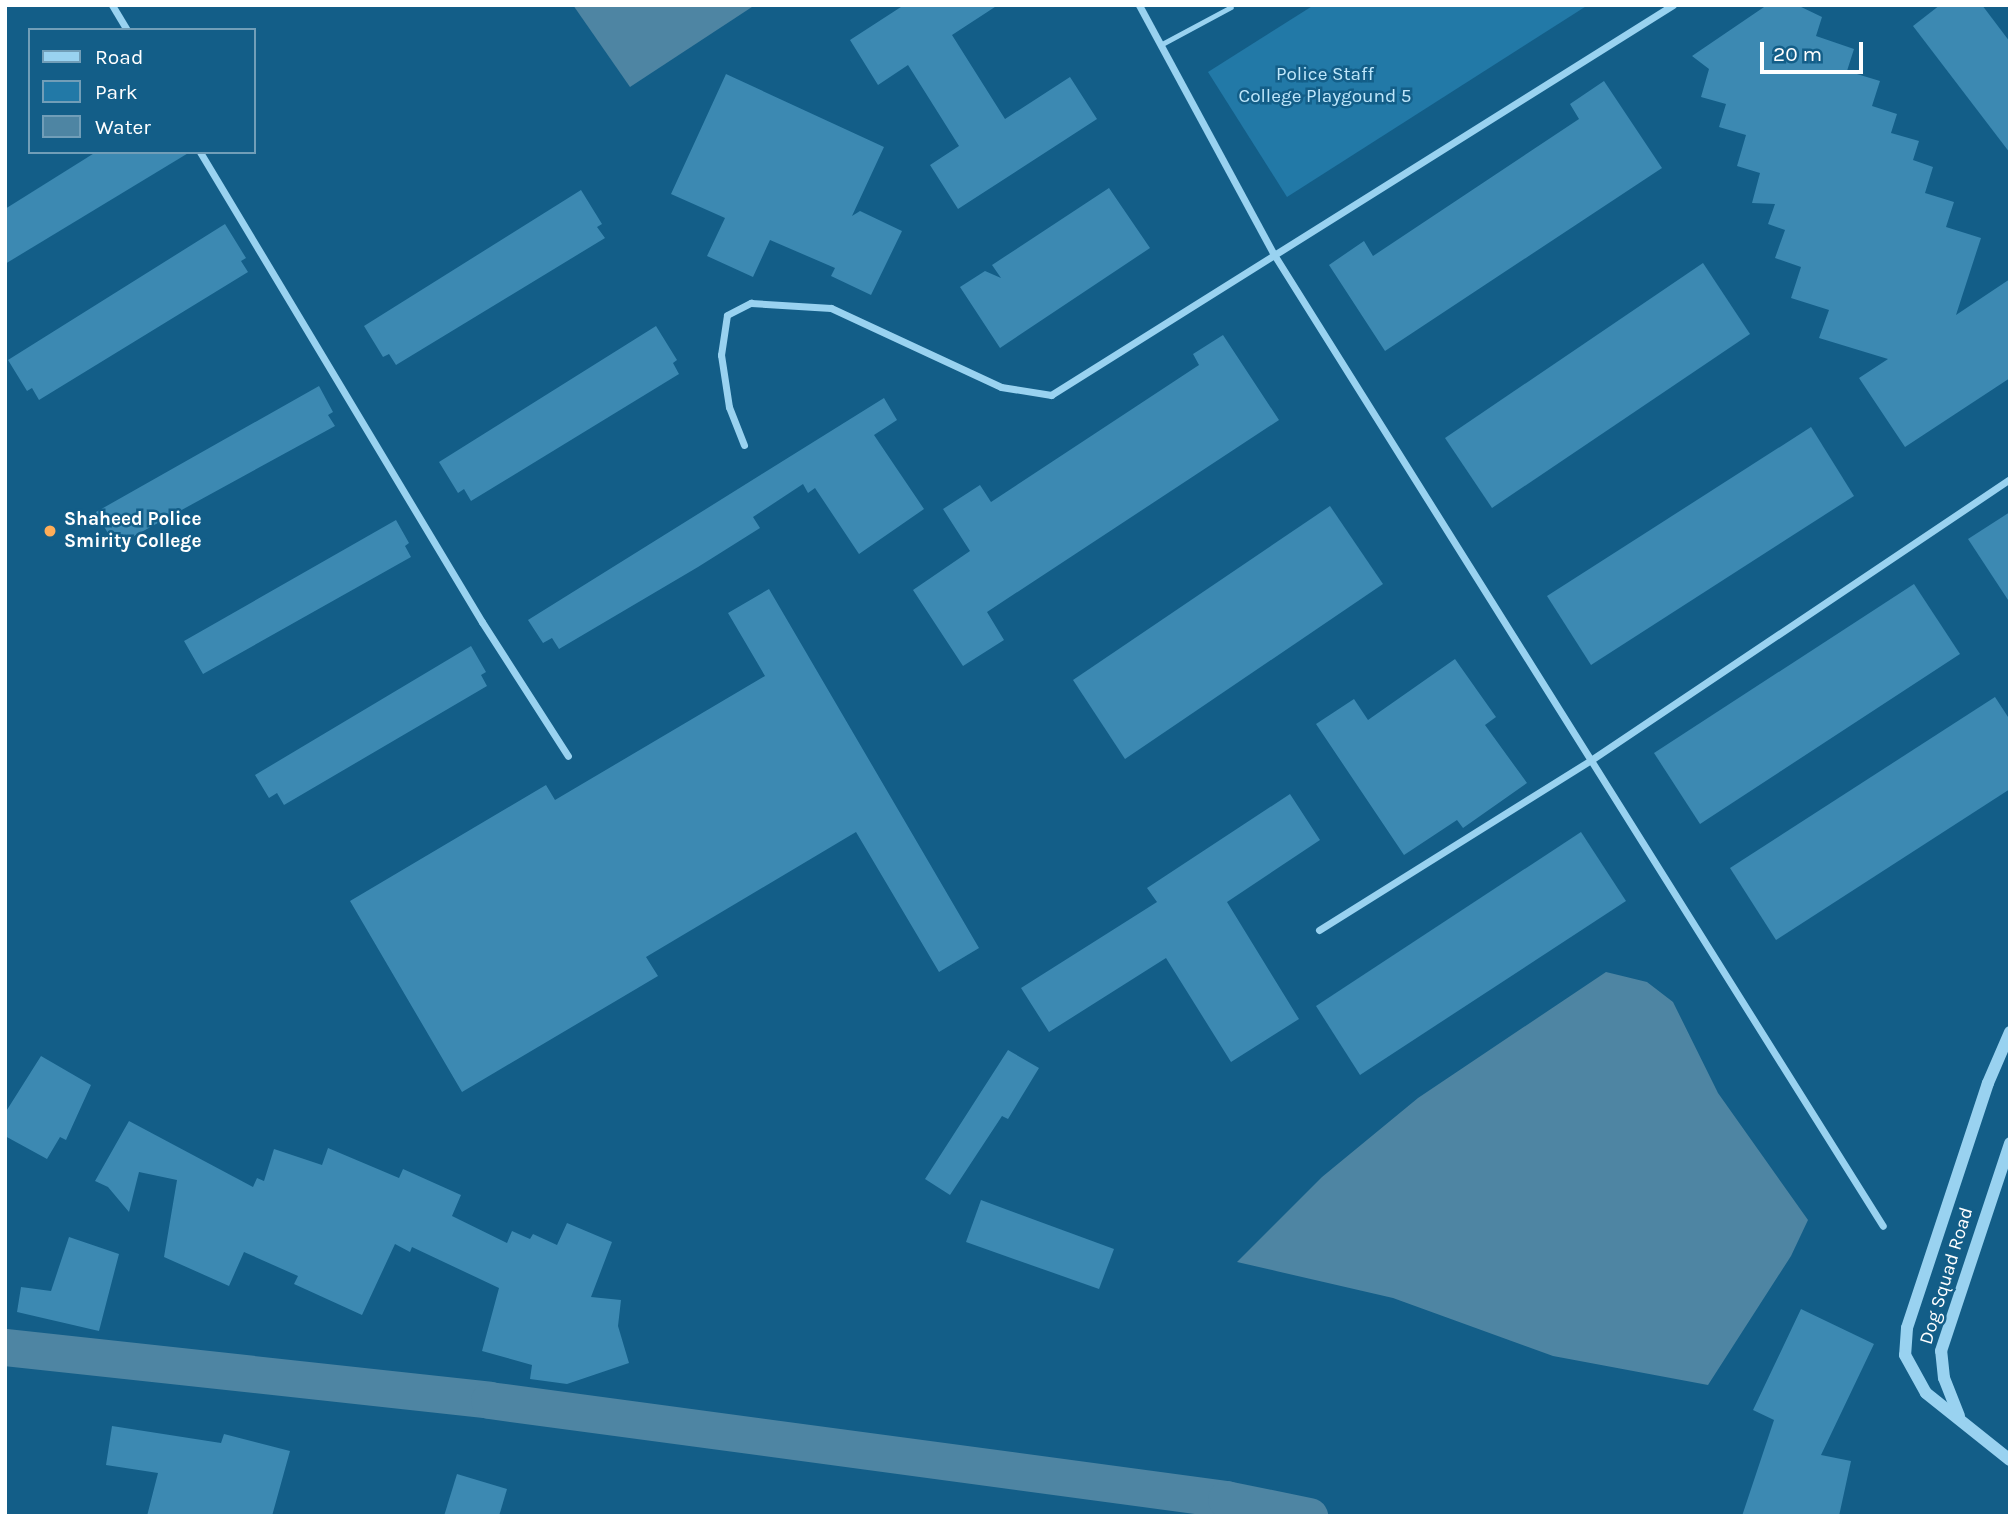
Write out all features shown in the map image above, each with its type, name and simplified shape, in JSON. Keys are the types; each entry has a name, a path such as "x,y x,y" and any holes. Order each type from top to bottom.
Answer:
{"street":[{"path":"112,5 126,28"},
{"path":"1139,5 1273,254 1883,1226"},
{"path":"744,445 729,407 721,355 727,315 751,303 831,308 1001,387 1051,395 1673,5"},
{"path":"201,154 482,622 568,756"},
{"path":"1319,930 1591,760 2010,479"},
{"path":"2010,1032 1988,1083 1907,1328 1905,1355 1918,1383 2010,1460"},
{"name":"Dog Squad Road","path":"1961,1419 1944,1378 1941,1351 2007,1160 2010,1143"}],"lane":[{"path":"1162,44 1232,6"}],"green space":[{"name":"Police Staff College Playgound 5","path":"1314,5 1588,5 1287,197 1208,72"}],"water":[{"path":"573,5 755,5 630,87"},
{"path":"1606,972 1647,982 1673,1002 1718,1093 1808,1220 1791,1256 1708,1385 1553,1356 1393,1298 1237,1262 1322,1177 1418,1098"}],"building":[{"path":"904,5 998,5 952,35 1005,119 1070,77 1097,119 958,209 930,165 959,146 908,65 878,85 850,40"},
{"path":"1767,5 1797,5 1822,17 1816,36 1854,49 1847,71 1880,81 1872,106 1897,114 1891,133 1919,141 1913,160 1933,167 1925,193 1954,202 1946,227 1981,238 1956,315 2010,279 2010,378 1905,447 1859,378 1888,359 1819,338 1829,310 1791,298 1801,267 1775,258 1785,230 1768,224 1775,204 1752,203 1760,173 1737,166 1746,135 1719,127 1726,104 1701,97 1709,69 1692,56"},
{"path":"1940,5 1982,5 2010,42 2010,153 1913,26"},
{"path":"726,74 884,147 852,216 860,211 902,231 871,295 831,276 835,268 770,240 753,277 707,256 725,218 671,194"},
{"path":"1604,81 1662,168 1385,351 1329,265 1364,241 1373,256 1579,119 1570,104"},
{"path":"93,154 187,154 5,264 5,209"},
{"path":"1109,188 1150,248 1000,348 960,287 985,271 1001,278 992,265"},
{"path":"581,190 602,224 597,227 605,238 396,365 389,354 383,357 364,326"},
{"path":"225,224 246,258 241,261 248,272 39,400 32,388 27,391 8,360"},
{"path":"1703,263 1750,334 1492,508 1445,438"},
{"path":"656,326 677,360 673,363 679,374 471,501 464,489 458,493 439,462"},
{"path":"1223,335 1279,420 987,612 1004,640 963,666 913,590 970,551 943,509 980,485 991,502 1199,365 1193,354"},
{"path":"319,386 333,412 328,415 335,426 125,541 119,532 110,537 96,512"},
{"path":"884,398 897,420 874,435 924,509 859,554 815,488 808,493 803,484 753,517 760,528 698,567 559,649 552,638 543,643 528,620"},
{"path":"1811,427 1854,496 1591,665 1547,596"},
{"path":"1330,506 1383,584 1125,759 1073,680"},
{"path":"2010,512 2010,603 1968,539"},
{"path":"396,520 409,543 405,546 411,557 203,674 184,641"},
{"path":"1914,584 1960,654 1700,824 1654,753"},
{"path":"769,589 979,948 939,972 856,832 646,957 658,976 462,1092 350,901 546,785 555,800 765,676 728,613"},
{"path":"471,646 486,672 481,675 487,686 284,805 277,793 269,798 255,775"},
{"path":"1455,659 1496,717 1485,725 1527,783 1463,828 1457,820 1404,855 1316,724 1354,699 1368,720"},
{"path":"1995,697 2010,720 2010,789 1776,940 1730,868"},
{"path":"1290,794 1320,840 1227,902 1299,1019 1231,1062 1166,958 1049,1032 1021,988 1157,902 1147,888"},
{"path":"1581,832 1626,901 1360,1075 1316,1006"},
{"path":"1008,1050 1039,1068 1008,1119 1002,1116 950,1195 925,1179"},
{"path":"41,1056 91,1085 66,1140 60,1137 47,1159 5,1136 5,1113"},
{"path":"129,1121 253,1187 257,1178 264,1181 274,1149 322,1165 328,1148 399,1178 403,1169 461,1195 452,1216 507,1243 512,1231 530,1239 533,1234 557,1245 567,1223 612,1242 591,1297 621,1300 618,1326 629,1363 567,1384 530,1379 532,1365 482,1351 499,1288 412,1247 410,1252 395,1244 362,1315 294,1284 298,1276 244,1252 229,1286 164,1257 177,1180 139,1172 129,1212 108,1187 95,1181"},
{"path":"981,1200 1114,1249 1099,1289 966,1242"},
{"path":"69,1237 119,1254 99,1331 17,1312 21,1287 51,1291"},
{"path":"1801,1309 1874,1344 1821,1455 1851,1461 1839,1516 1742,1516 1774,1420 1753,1410"},
{"path":"112,1426 221,1443 224,1434 290,1451 272,1516 147,1516 158,1473 106,1465"},
{"path":"457,1474 507,1489 499,1516 444,1516"}],"waterway":[{"path":"5,1347 489,1400 1226,1499 1309,1516"}],"place":[{"name":"Shaheed Police Smirity College","path":"50,531"}]}
